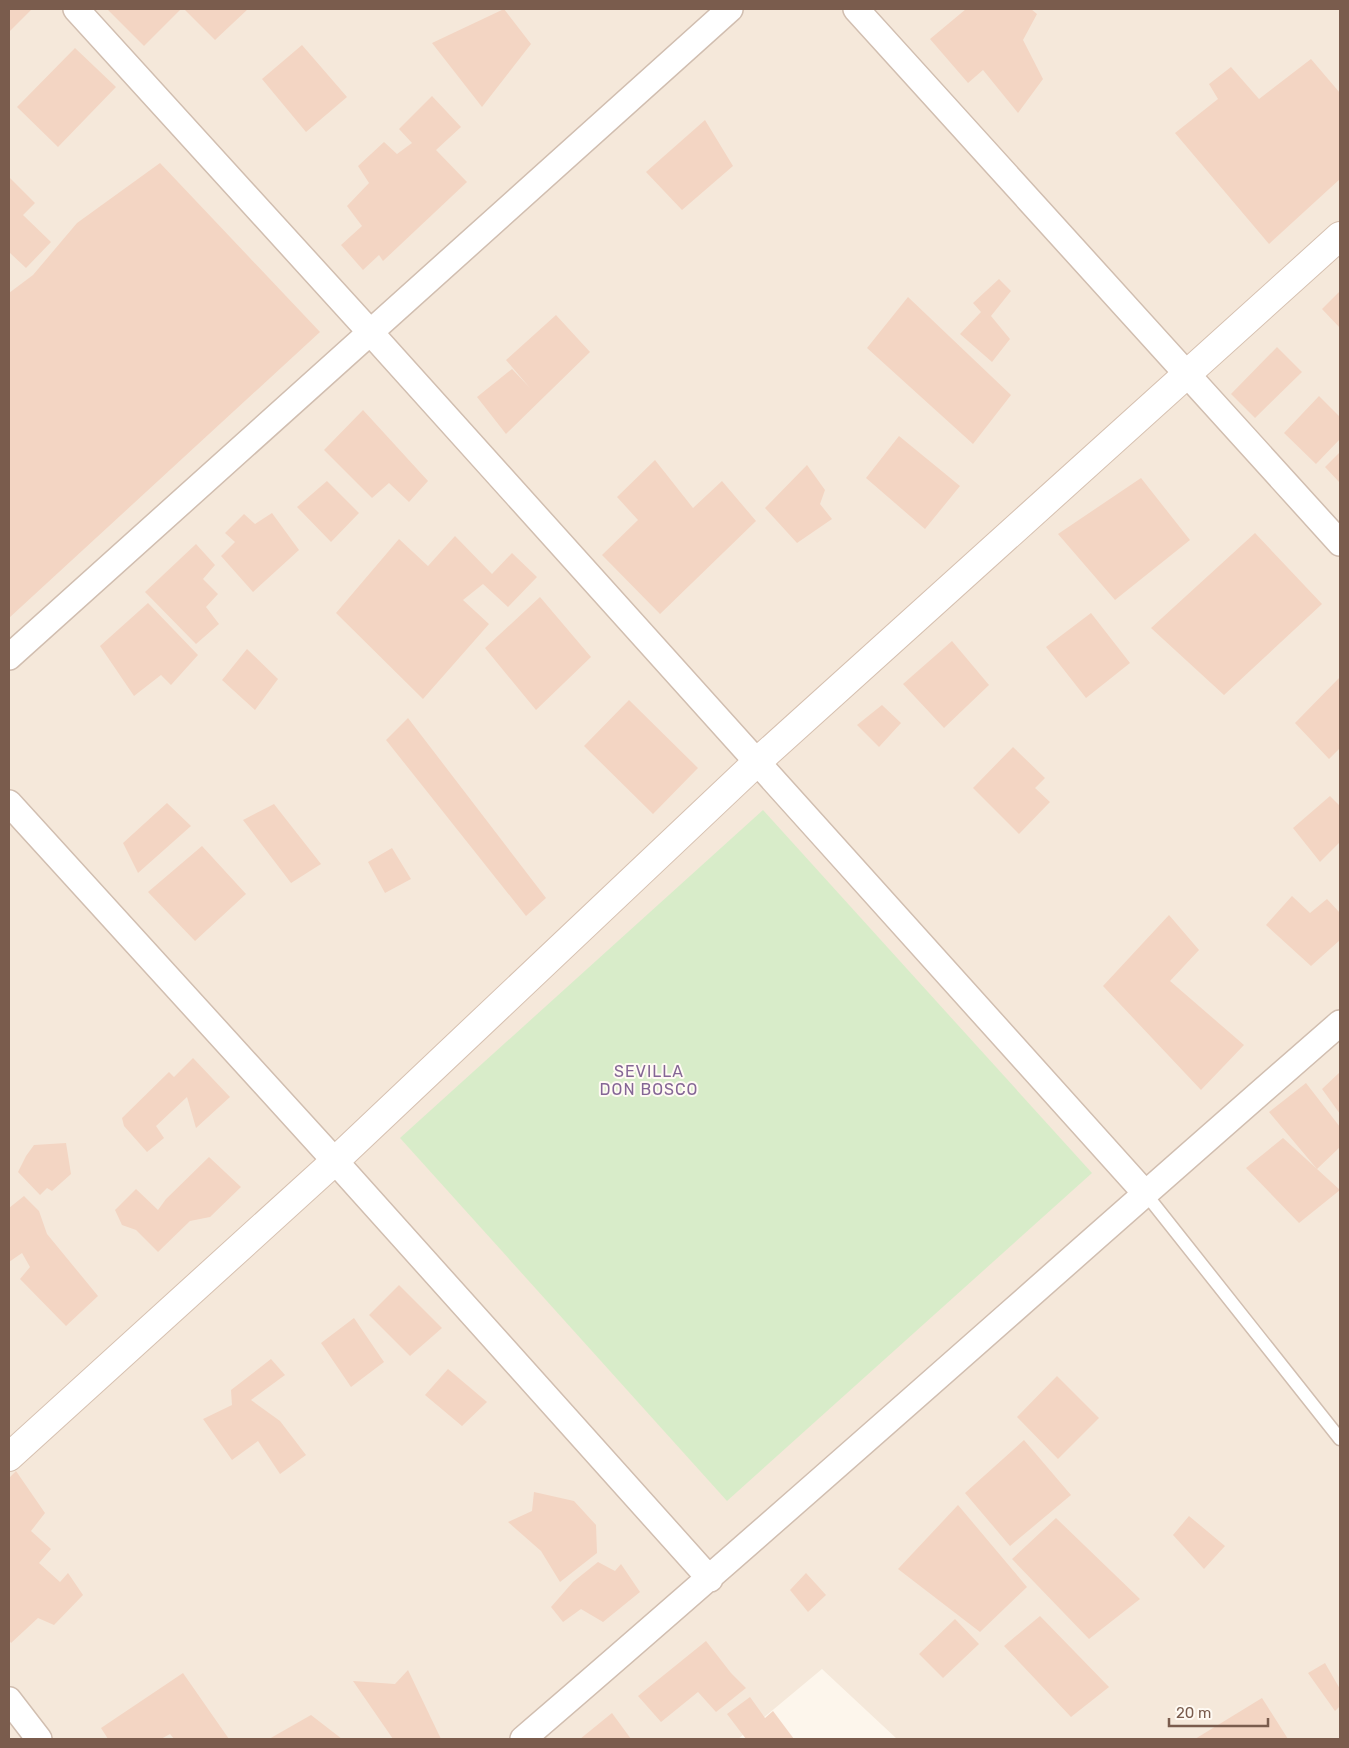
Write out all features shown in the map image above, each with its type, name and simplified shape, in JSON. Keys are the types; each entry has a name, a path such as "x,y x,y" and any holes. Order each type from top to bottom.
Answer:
{"street":[{"path":"76,9 371,332 1146,1193"},
{"path":"9,657 730,9"},
{"path":"856,9 1340,544"},
{"path":"9,1457 335,1161 757,762 1340,236"},
{"path":"9,803 335,1161 710,1579"},
{"path":"523,1739 710,1579 1340,1023"},
{"path":"9,1700 39,1739"}],"lane":[{"path":"1146,1193 1340,1440"}],"shaded area":[{"path":"9,9 1340,9 1340,1739 897,1739 822,1669 738,1739 9,1739"}],"green space":[{"path":"763,810 1092,1173 727,1501 400,1138"}],"building":[{"path":"9,9 32,9 9,32"},
{"path":"109,9 181,9 144,46"},
{"path":"184,9 248,9 215,40"},
{"path":"504,9 531,44 482,107 432,43"},
{"path":"966,9 1031,9 1037,14 1023,40 1043,79 1018,113 983,70 968,83 930,39"},
{"path":"302,45 347,97 306,132 262,79"},
{"path":"75,48 116,87 58,147 17,107"},
{"path":"1311,59 1340,93 1340,179 1269,244 1175,133 1218,99 1209,84 1231,67 1259,99"},
{"path":"432,96 461,127 436,150 467,182 383,261 379,255 363,270 341,245 362,226 347,206 369,183 358,166 384,142 397,154 412,143 399,129"},
{"path":"705,120 733,166 682,210 646,172"},
{"path":"160,163 320,332 9,618 9,293 33,275 77,223"},
{"path":"10,178 35,203 23,215 51,242 26,268 9,252"},
{"path":"999,279 1011,291 991,316 1010,339 992,362 960,334 981,312 973,303"},
{"path":"1340,291 1340,328 1322,309"},
{"path":"908,297 1011,395 973,444 867,348"},
{"path":"556,315 590,352 506,434 477,397 512,369 530,388 506,360"},
{"path":"1277,347 1302,372 1255,418 1231,394"},
{"path":"1319,396 1340,417 1340,439 1316,464 1284,433"},
{"path":"363,410 428,481 409,502 389,483 372,498 324,450"},
{"path":"899,436 960,486 925,529 866,478"},
{"path":"1340,452 1340,483 1325,467"},
{"path":"655,460 693,508 722,481 756,521 660,614 602,555 638,520 617,497"},
{"path":"807,465 825,490 820,504 832,519 797,543 765,508"},
{"path":"1141,478 1190,540 1115,600 1058,534"},
{"path":"327,481 359,513 331,542 297,507"},
{"path":"272,513 299,550 253,592 221,556 235,542 225,533 244,514 255,524"},
{"path":"1255,533 1322,604 1224,695 1151,628"},
{"path":"455,536 492,574 512,553 537,577 508,607 483,584 463,600 489,624 423,699 336,613 399,539 428,566"},
{"path":"196,544 215,565 203,579 218,594 206,607 219,624 196,644 145,592"},
{"path":"540,597 591,657 536,710 485,648"},
{"path":"148,603 198,655 171,685 161,675 134,696 100,646"},
{"path":"1091,613 1130,663 1086,698 1046,647"},
{"path":"952,641 989,685 944,728 903,684"},
{"path":"247,649 278,679 255,710 222,680"},
{"path":"1340,677 1340,748 1329,759 1295,723"},
{"path":"629,700 698,768 653,814 584,746"},
{"path":"882,705 901,723 879,747 857,725"},
{"path":"408,718 546,898 526,916 386,740"},
{"path":"1013,747 1045,778 1035,788 1050,802 1019,834 973,788"},
{"path":"1330,796 1340,806 1340,842 1320,862 1293,828"},
{"path":"167,803 191,826 138,873 123,843"},
{"path":"274,804 321,864 291,883 243,820"},
{"path":"202,846 246,894 195,941 148,892"},
{"path":"392,848 411,879 385,893 368,862"},
{"path":"1292,896 1310,913 1327,899 1340,913 1340,940 1311,966 1266,925"},
{"path":"1169,915 1199,950 1170,981 1244,1045 1201,1090 1103,986"},
{"path":"193,1058 230,1097 196,1128 187,1097 156,1126 164,1138 147,1152 124,1126 122,1118 169,1072 174,1077"},
{"path":"1340,1072 1340,1114 1322,1089"},
{"path":"1306,1083 1340,1127 1340,1147 1317,1169 1269,1112"},
{"path":"1283,1138 1340,1190 1299,1223 1246,1168"},
{"path":"66,1143 71,1174 52,1191 47,1188 40,1195 18,1172 26,1156 34,1145"},
{"path":"209,1157 241,1187 210,1217 190,1221 158,1252 136,1230 122,1225 115,1210 136,1189 158,1210 166,1199"},
{"path":"24,1196 39,1211 47,1234 98,1296 66,1326 20,1279 30,1267 22,1253 9,1262 9,1208"},
{"path":"399,1285 442,1328 410,1356 369,1315"},
{"path":"354,1318 384,1362 351,1387 321,1343"},
{"path":"271,1359 285,1375 251,1400 280,1421 306,1455 280,1474 258,1441 232,1460 203,1419 232,1405 231,1390"},
{"path":"448,1369 487,1402 462,1426 425,1395"},
{"path":"1057,1376 1099,1418 1058,1459 1017,1417"},
{"path":"1024,1440 1071,1495 1010,1546 965,1493"},
{"path":"16,1471 45,1513 31,1531 51,1549 39,1563 60,1582 68,1573 83,1595 54,1625 38,1618 11,1643 9,1640 9,1478"},
{"path":"534,1492 574,1501 596,1525 597,1553 560,1582 541,1551 508,1522 532,1511"},
{"path":"958,1505 1027,1587 980,1632 898,1569"},
{"path":"1189,1516 1225,1546 1204,1569 1173,1535"},
{"path":"1056,1518 1140,1599 1089,1639 1012,1559"},
{"path":"598,1562 615,1571 621,1564 640,1592 603,1622 581,1609 563,1622 551,1607 573,1582"},
{"path":"806,1573 826,1595 808,1612 790,1590"},
{"path":"1040,1616 1109,1687 1071,1717 1004,1646"},
{"path":"955,1619 979,1644 943,1678 919,1654"},
{"path":"706,1641 731,1673 746,1688 716,1712 698,1692 661,1722 638,1696"},
{"path":"1325,1663 1340,1689 1340,1706 1335,1711 1308,1673"},
{"path":"408,1670 441,1739 393,1739 353,1681 395,1684"},
{"path":"183,1673 229,1739 174,1739 170,1734 161,1739 108,1739 101,1728"},
{"path":"750,1697 765,1718 773,1711 794,1739 746,1739 727,1714"},
{"path":"1262,1698 1288,1739 1195,1739"},
{"path":"612,1713 631,1739 580,1739"},
{"path":"311,1715 342,1739 269,1739"}],"district":[{"name":"SEVILLA DON BOSCO","path":"649,1080"}]}
